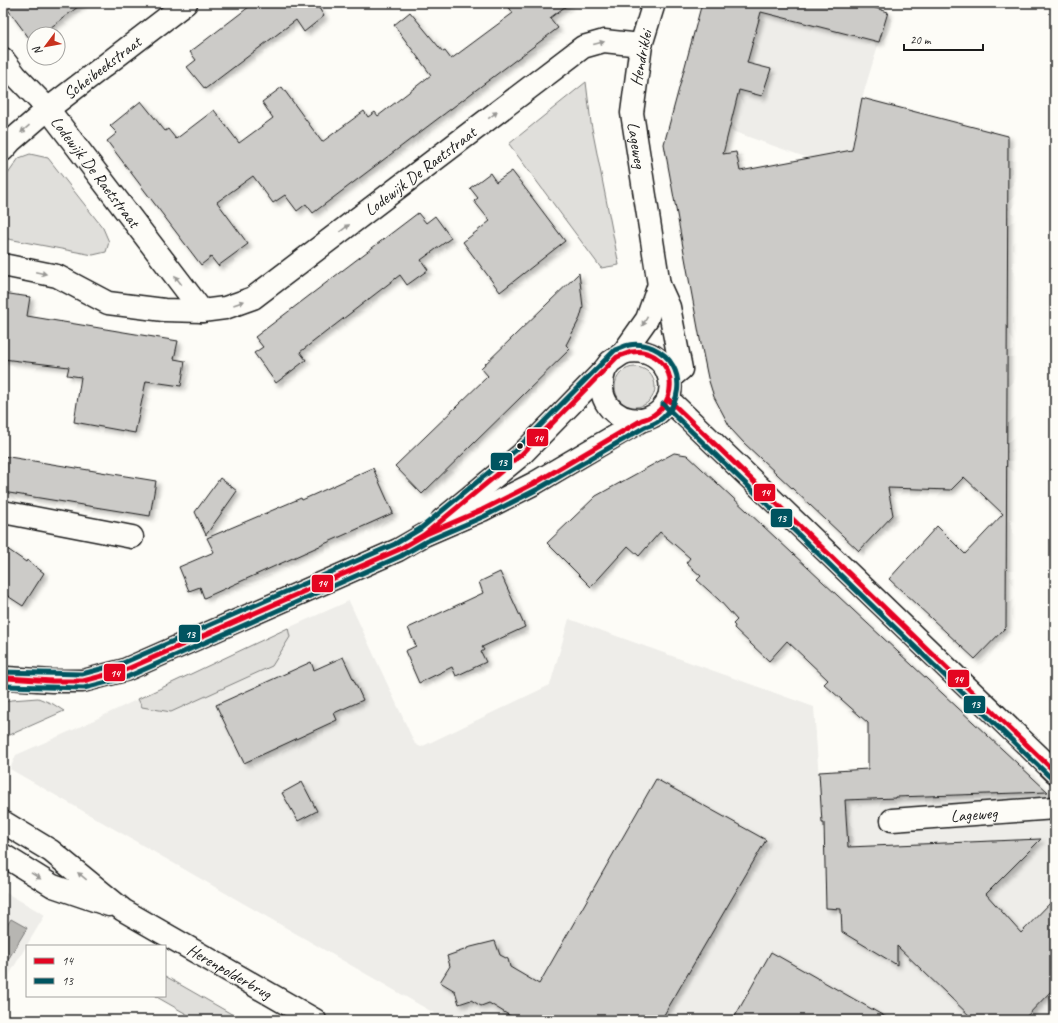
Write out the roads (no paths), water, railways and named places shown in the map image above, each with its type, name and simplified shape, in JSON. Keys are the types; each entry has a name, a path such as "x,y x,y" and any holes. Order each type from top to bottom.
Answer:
{"street":[{"name":"Scheibeekstraat","path":"3,150 11,141 48,109 186,3"},
{"name":"Hendriklei","path":"632,113 641,45 654,3"},
{"name":"Lodewijk De Raetstraat","path":"3,265 57,276 108,303 164,310 202,312 225,308 253,298 584,47 604,41 641,45"},
{"name":"Lodewijk De Raetstraat","path":"3,59 16,76 48,109 202,312"},
{"name":"Lageweg","path":"632,113 658,285 669,307 681,369 669,389"},
{"path":"424,535 521,455 605,369 610,362 623,353 647,319 658,285"},
{"path":"3,679 83,681 124,670 398,550 424,535 482,510 535,483 642,420 653,416 662,409 669,389 667,370 662,362 648,353 639,351 623,353"},
{"path":"605,369 601,388 607,405 619,416 626,419 642,420"},
{"path":"669,389 1055,772"},
{"path":"3,512 132,537"},
{"name":"Lageweg","path":"892,820 1055,808"},
{"name":"Herenpolderbrug","path":"3,822 51,851 123,910 315,1020"},
{"name":"Herenpolderbrug","path":"3,855 53,886 123,910"}]}
